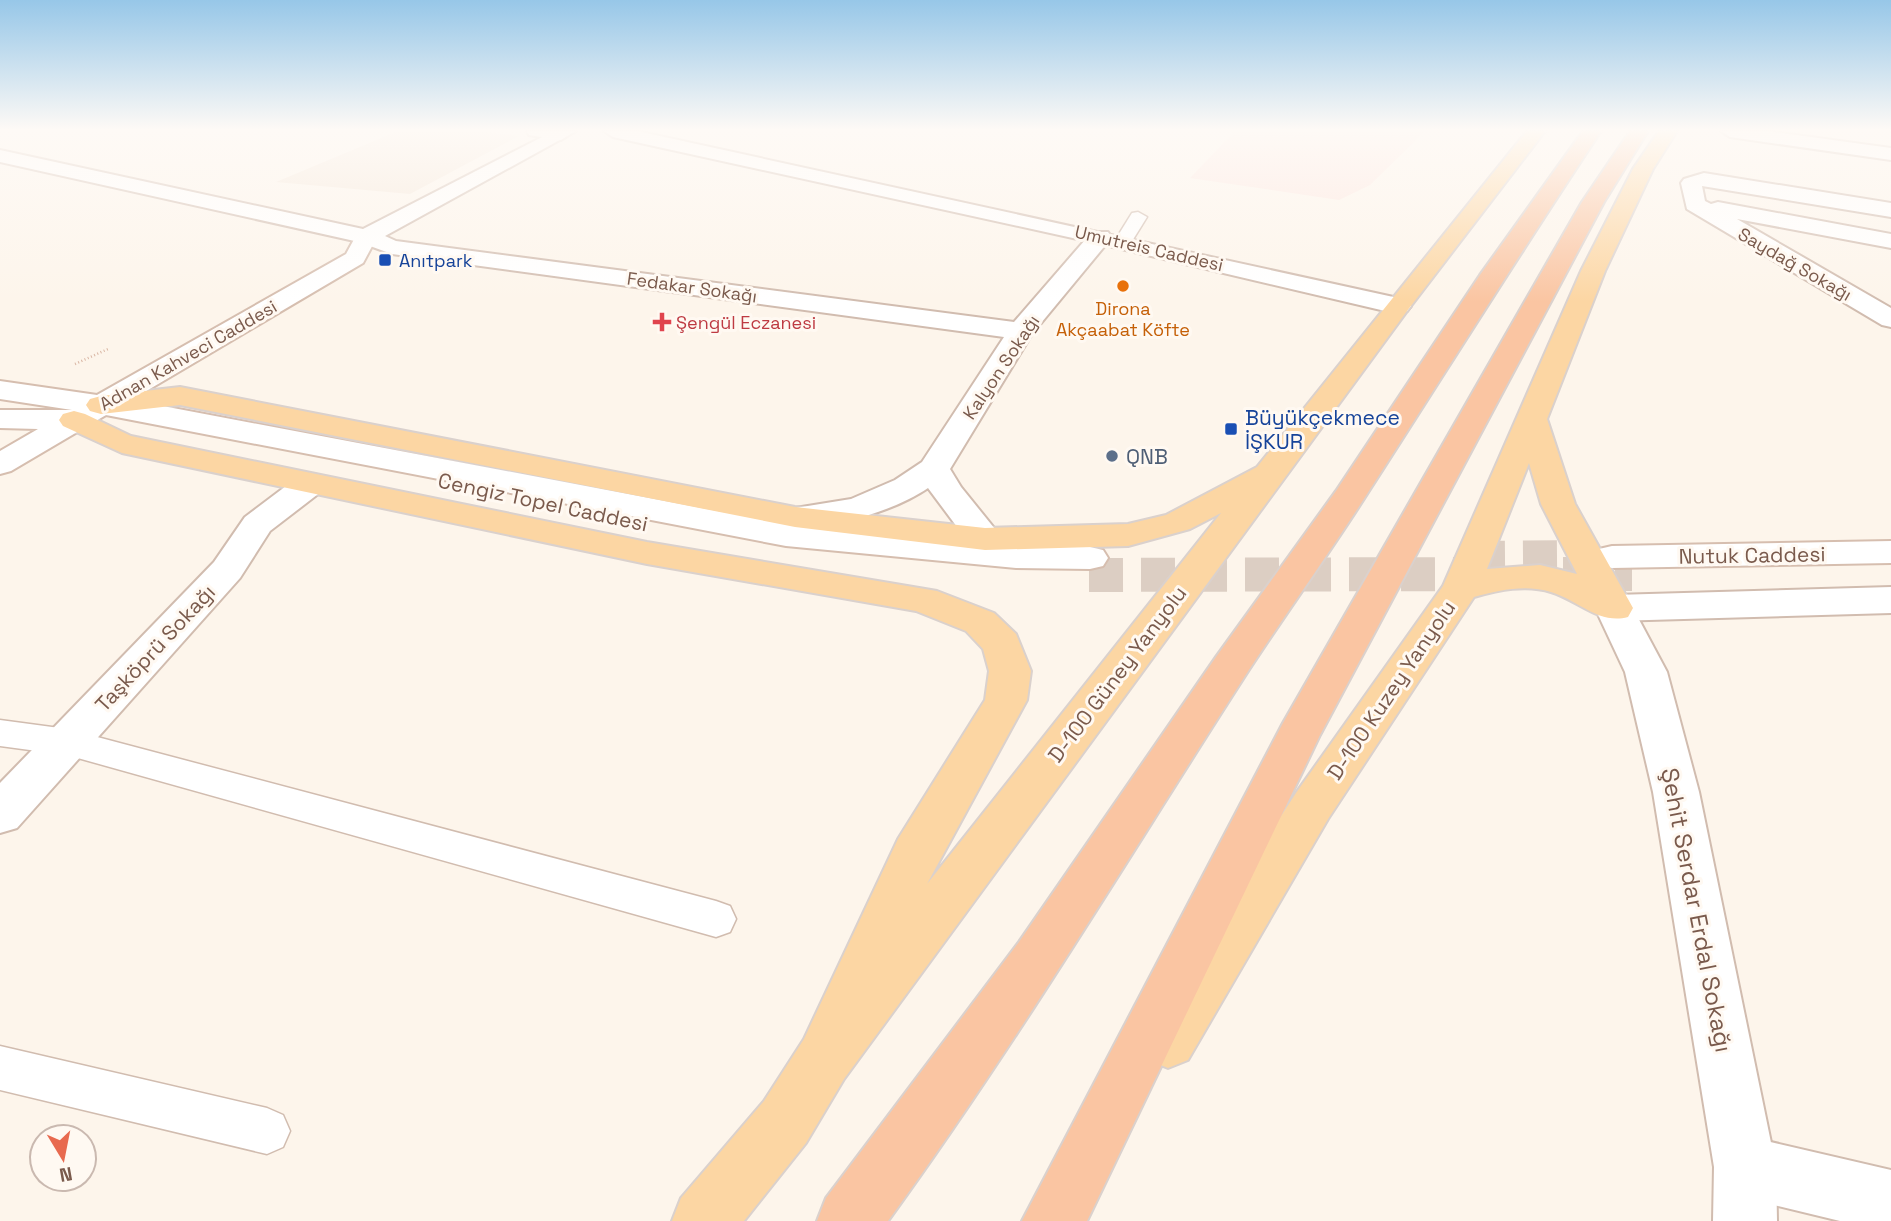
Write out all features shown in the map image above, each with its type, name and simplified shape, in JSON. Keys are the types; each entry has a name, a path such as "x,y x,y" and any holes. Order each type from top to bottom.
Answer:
{"highway":[{"path":"849,1221 919,1128 1038,958 1230,667 1350,495 1553,188"},
{"path":"1055,1221 1298,735 1602,188"}],"main road":[{"name":"D-100 Güney Yanyolu","path":"704,1221 785,1122 824,1059 1270,473 1491,188"},
{"name":"D-100 Kuzey Yanyolu","path":"1055,1221 1312,806 1461,588 1593,271 1634,188"},
{"path":"78,408 189,397 795,517 985,539 1128,535 1178,522 1222,496 1270,473"},
{"path":"78,408 122,444 647,553 924,600 980,622 1002,644 1010,671 1006,700 976,755 915,854 824,1059"},
{"path":"1531,417 1558,504 1619,580"},
{"path":"1461,588 1500,576 1537,576 1570,582 1619,580"}],"street":[{"name":"Fedakar Sokağı","path":"145,188 366,237 392,247 1021,331"},
{"name":"Adnan Kahveci Caddesi","path":"0,464 78,408 332,251 366,237 458,188"},
{"name":"Umutreis Caddesi","path":"876,188 1112,239 1398,306"},
{"path":"1692,188 1696,204 1891,241"},
{"path":"1758,188 1891,210"},
{"name":"Saydağ Sokağı","path":"1696,204 1891,319"},
{"name":"Adnan Kahveci Caddesi","path":"78,408 355,258 366,237"},
{"name":"Kalyon Sokağı","path":"795,517 858,508 907,488 934,469 1021,331 1112,239"},
{"name":"Cengiz Topel Caddesi","path":"9,411 78,408 133,422 286,449 716,537 834,555 1090,566"},
{"path":"934,469 946,491 985,539"},
{"name":"Taşköprü Sokağı","path":"0,814 227,570 257,524 310,484"},
{"name":"Nutuk Caddesi","path":"1619,580 1891,552"},
{"name":"Nutuk Caddesi","path":"1619,580 1891,568"},
{"path":"1619,580 1891,600"},
{"name":"Şehit Serdar Erdal Sokağı","path":"1619,580 1646,672 1676,792 1745,1194"},
{"path":"1745,1194 1891,1202"}],"lane":[{"path":"1112,239 1138,217"},
{"path":"0,733 67,742 716,919"},
{"path":"0,1068 267,1131"}],"shaded area":[{"path":"343,188 421,188 410,194"},
{"path":"1258,188 1364,188 1339,200"}],"tunnel":[{"path":"1471,558 1592,557"},
{"path":"1089,575 1500,574"},
{"path":"1563,574 1632,574"}],"place":[{"name":"Anıtpark","path":"385,260"},
{"name":"Dirona Akçaabat Köfte","path":"1123,286"},
{"name":"Şengül Eczanesi","path":"662,322"},
{"name":"Büyükçekmece İŞKUR","path":"1231,429"},
{"name":"QNB","path":"1112,456"}]}
